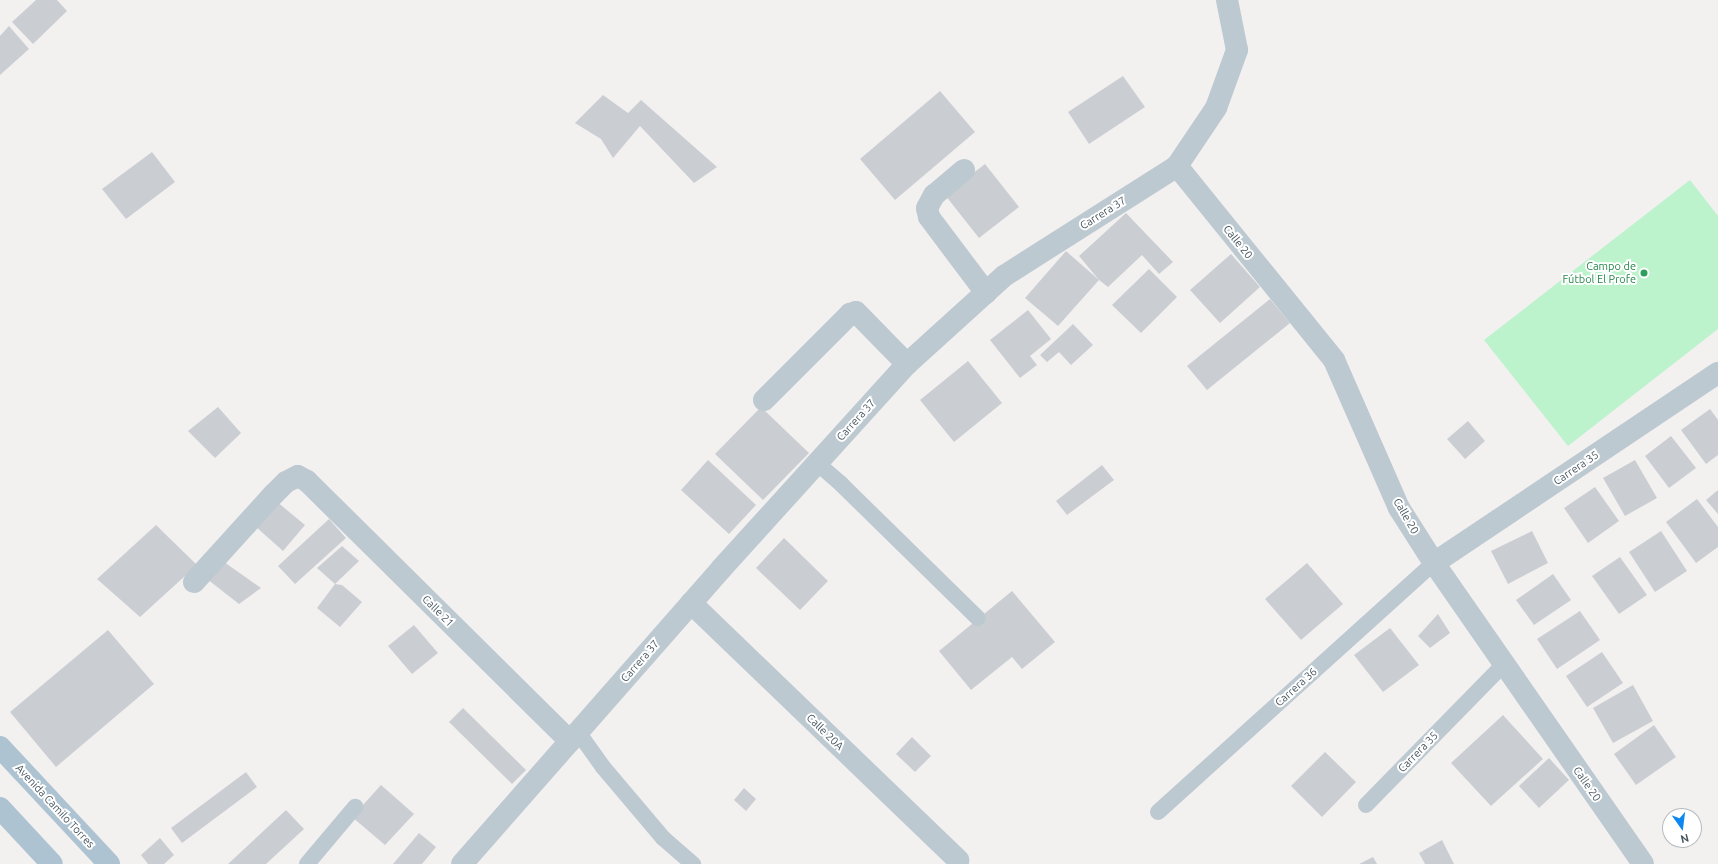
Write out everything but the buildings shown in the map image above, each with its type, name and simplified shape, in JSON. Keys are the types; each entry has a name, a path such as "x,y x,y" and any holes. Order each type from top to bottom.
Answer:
{"main road":[{"name":"Avenida Camilo Torres","path":"0,747 109,864"},
{"path":"0,808 52,864"}],"street":[{"name":"Carrera 37","path":"462,864 691,604 907,364 1004,276 1177,166 1216,108 1237,50 1227,0"},
{"name":"Calle 20","path":"1177,166 1334,360 1399,508 1434,563 1643,864"},
{"path":"964,170 934,195 927,208 929,217 986,292"},
{"path":"764,400 850,314 856,312 907,364"},
{"name":"Carrera 35","path":"1434,563 1718,373"},
{"name":"Calle 21","path":"194,582 286,482 298,476 307,481 574,737"},
{"name":"Calle 20A","path":"691,604 958,860"}],"lane":[{"path":"817,463 842,485 978,618"},
{"name":"Carrera 36","path":"1158,812 1434,563"},
{"name":"Carrera 35","path":"1366,805 1504,664"},
{"path":"574,737 603,767 663,838 693,864"},
{"path":"307,864 354,807"}],"green space":[{"name":"Campo de Fútbol El Profe","path":"1690,180 1718,216 1718,329 1568,446 1484,340"}],"place":[{"name":"Campo de Fútbol El Profe","path":"1644,273"}]}
